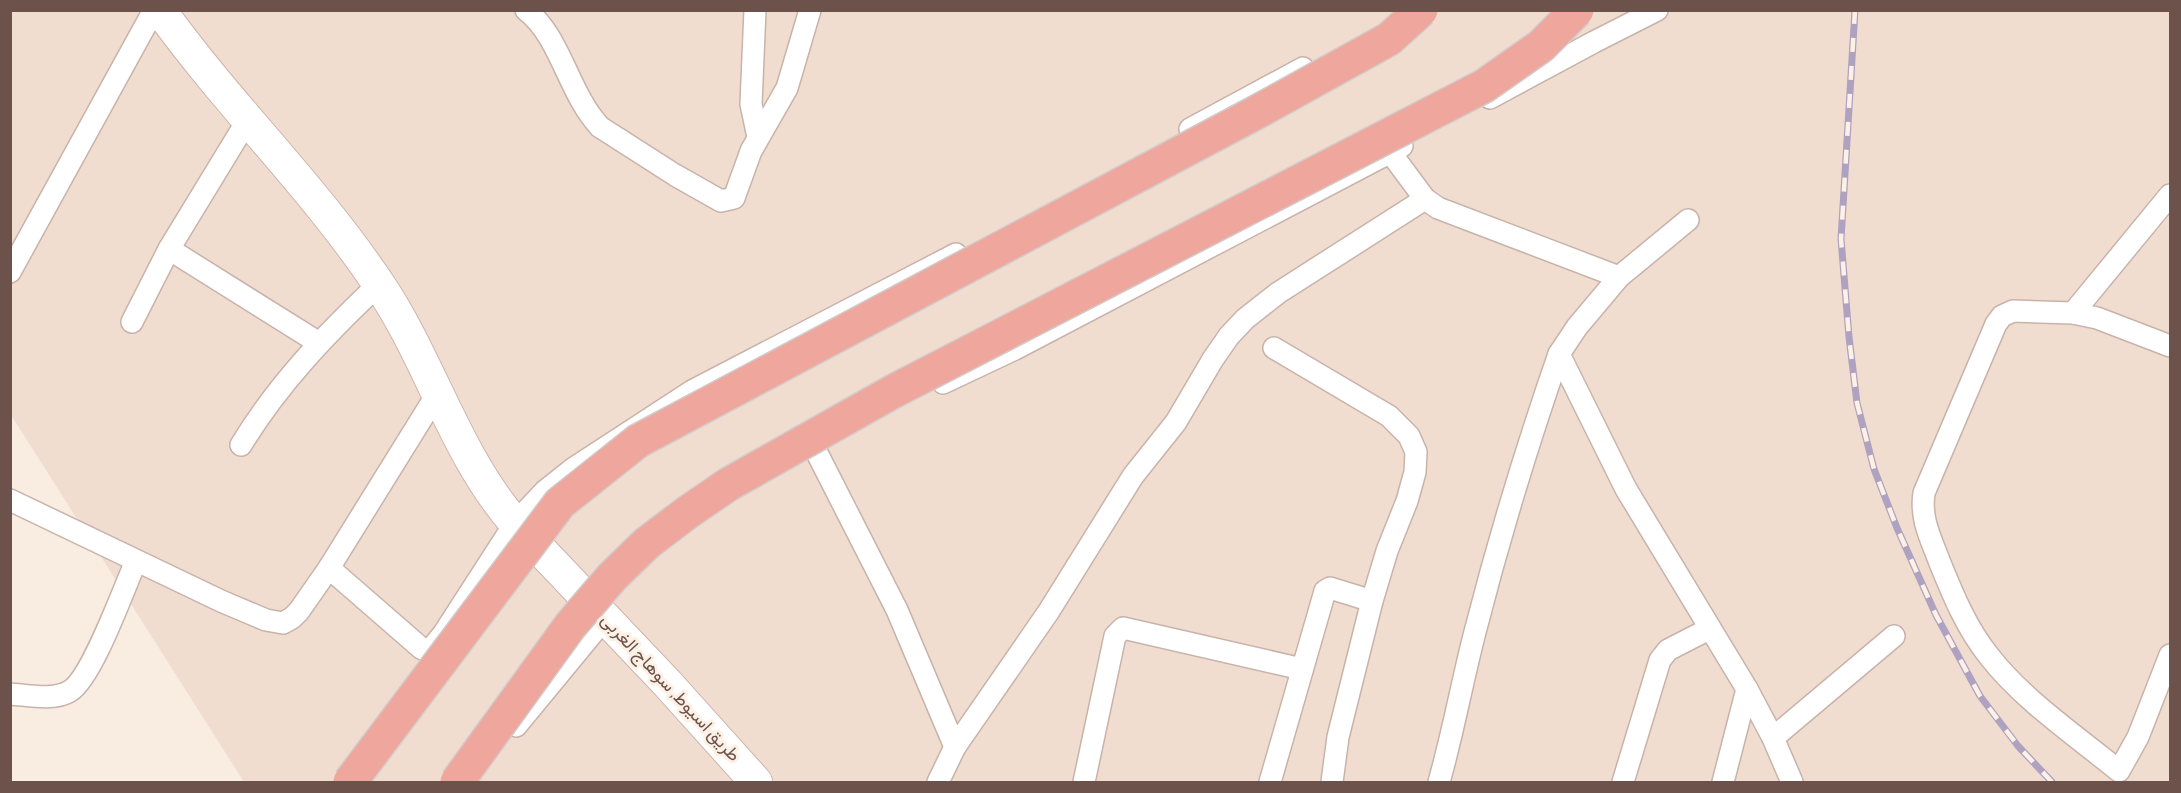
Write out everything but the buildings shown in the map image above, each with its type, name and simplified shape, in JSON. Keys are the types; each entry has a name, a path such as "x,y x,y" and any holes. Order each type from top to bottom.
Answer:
{"highway":[{"path":"350,783 560,503 638,441 1257,112 1389,39 1421,10"},
{"path":"457,783 570,626 612,577 640,550 688,512 729,484 894,391 1484,86 1541,46 1577,10"}],"main road":[{"name":"طريق اسيوط, سوهاج الغربى","path":"160,10 196,60 328,215 379,284 406,328 437,394 499,504 756,783"}],"street":[{"path":"10,272 154,10"},
{"path":"526,10 545,29 575,91 600,127 675,176 721,201 734,198 743,170 758,137 787,88 810,10"},
{"path":"755,10 751,104 758,137"},
{"path":"329,568 421,648 428,650 526,534 545,491 574,468 692,391 1017,223 1374,30 1402,10"},
{"path":"476,783 595,606 677,533 723,502 870,420 1015,349 1390,152 1583,47 1657,10"},
{"path":"132,322 169,249 247,121"},
{"path":"1390,152 1425,199 1438,208 1619,278"},
{"path":"2073,313 2170,195"},
{"path":"938,783 955,747 1049,611 1133,476 1176,422 1213,358 1229,336 1245,319 1278,293 1425,199"},
{"path":"1439,783 1453,732 1474,634 1509,505 1559,354 1601,296 1688,220"},
{"path":"169,249 320,343"},
{"path":"241,445 256,420 285,381 379,284"},
{"path":"2170,346 2097,318 2073,313 2013,311 2000,319 1924,493 1922,508 1928,531 1956,601 1988,656 2019,689 2113,777 2138,737 2170,656"},
{"path":"1274,348 1389,417 1409,436 1416,452 1415,472 1407,501 1387,551 1372,601 1338,738 1332,783"},
{"path":"1559,354 1621,481 1747,689 1773,738 1792,783"},
{"path":"10,500 230,604 275,623 283,623 292,618 329,568 437,394"},
{"path":"816,450 897,610 955,747"},
{"path":"10,694 45,696 63,694 78,684 92,662 136,561"},
{"path":"1270,783 1322,596 1330,588 1372,601"},
{"path":"1084,783 1115,636 1123,628 1302,669"},
{"path":"1623,783 1659,660 1668,650 1709,629"},
{"path":"1773,738 1894,636"},
{"path":"1723,783 1747,689"}],"shaded area":[{"path":"11,11 2170,11 2170,782 244,782 11,415"}],"railway":[{"path":"1855,10 1841,239 1857,403 1874,469 1897,528 1936,615 1980,696 2018,746 2052,782"}]}
